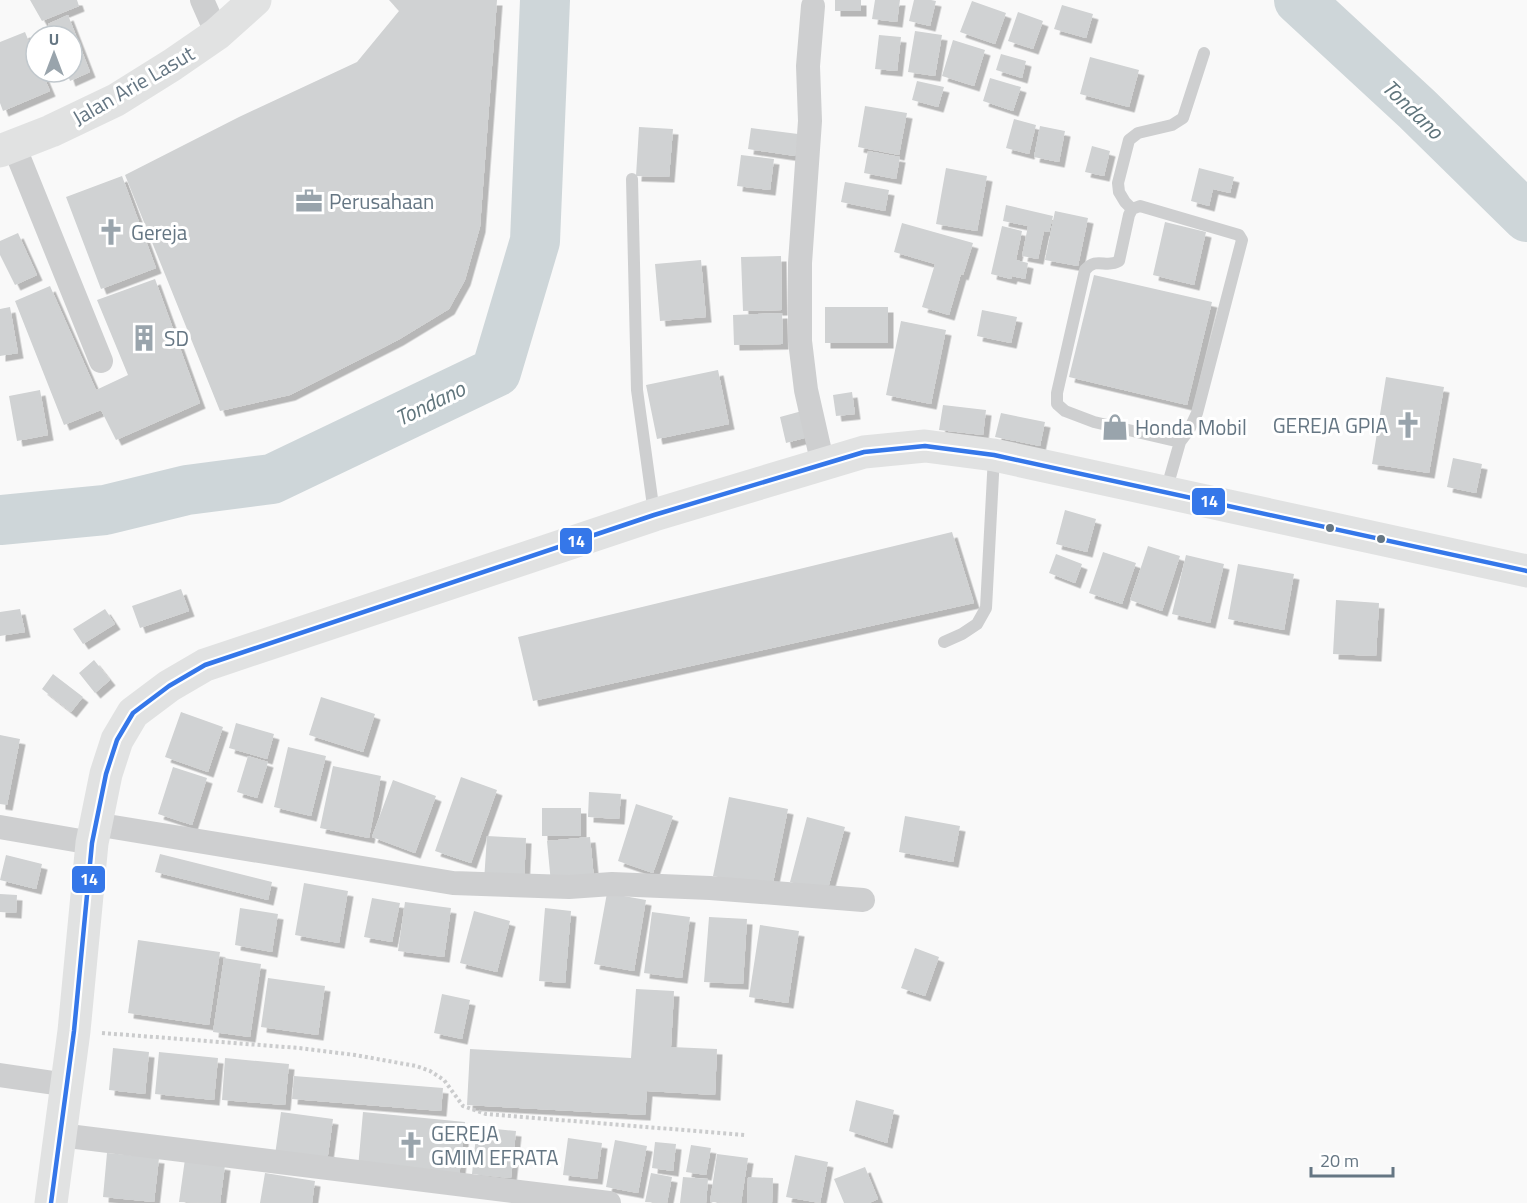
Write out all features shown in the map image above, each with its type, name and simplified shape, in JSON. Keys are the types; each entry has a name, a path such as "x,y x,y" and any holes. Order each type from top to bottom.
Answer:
{"main road":[{"name":"Jalan Arie Lasut","path":"7,148 51,131 116,100 217,34 255,0"},
{"path":"51,1203 68,1085 94,834 106,774 117,740 133,713 169,686 205,665 654,515 864,452 925,446 994,455 1527,571"}],"street":[{"path":"202,0 217,34"},
{"path":"813,6 808,66 810,122 800,263 800,341 806,390 823,465"},
{"path":"7,148 100,361"},
{"path":"0,827 94,834 453,884 569,887 612,884 710,888 863,900"},
{"path":"0,1075 68,1085"},
{"path":"60,1135 609,1203"}],"lane":[{"path":"1132,209 1119,192 1118,183 1130,140 1138,133 1172,125 1184,118 1204,53"},
{"path":"632,179 637,390 654,515"},
{"path":"1166,492 1180,442 1197,413 1242,240 1239,235 1140,206 1132,209 1129,215 1119,261 1114,264 1096,262 1085,270 1057,393 1057,404 1065,411 1094,422 1180,442"},
{"path":"944,642 977,624 986,608 994,455"}],"path":[{"path":"74,1031 355,1055 416,1066 430,1071 444,1080 463,1106 486,1114 745,1135"}],"building":[{"path":"30,0 77,0 79,6 42,21"},
{"name":"Perusahaan","path":"389,0 497,0 480,227 465,280 449,309 398,340 290,395 220,411 125,175 239,117 357,62 399,11"},
{"path":"835,0 861,0 861,11 835,11"},
{"path":"875,0 900,0 897,22 872,19"},
{"path":"914,0 936,1 930,26 909,21"},
{"path":"972,1 1006,13 995,44 960,32"},
{"path":"1062,5 1093,14 1086,38 1054,29"},
{"path":"1018,12 1043,21 1033,49 1008,41"},
{"path":"68,15 71,24 48,24"},
{"path":"915,31 942,35 935,76 908,72"},
{"path":"24,32 24,84 47,84 50,91 3,111 0,103 0,42"},
{"path":"879,35 901,37 897,71 875,69"},
{"path":"953,40 985,50 974,86 942,76"},
{"path":"1001,54 1026,61 1022,78 996,70"},
{"path":"84,56 90,72 84,75"},
{"path":"1090,57 1139,70 1129,107 1080,94"},
{"path":"990,78 1021,87 1013,111 983,101"},
{"path":"917,81 944,87 938,107 912,100"},
{"path":"865,106 907,113 899,155 858,147"},
{"path":"1014,119 1036,125 1029,154 1006,148"},
{"path":"1040,126 1065,131 1059,162 1034,157"},
{"path":"639,127 673,129 669,177 636,176"},
{"path":"751,128 798,134 795,156 748,149"},
{"path":"1092,146 1110,151 1104,176 1085,172"},
{"path":"868,151 900,157 896,179 864,173"},
{"path":"741,155 774,159 770,190 737,186"},
{"path":"946,168 987,176 977,231 936,224"},
{"path":"1199,168 1234,177 1230,193 1213,189 1209,206 1191,201"},
{"name":"Gereja","path":"122,176 156,268 101,289 66,197"},
{"path":"845,182 889,190 885,211 841,202"},
{"path":"1006,205 1053,216 1049,232 1044,231 1038,259 1022,256 1028,226 1003,221"},
{"path":"1055,211 1088,218 1078,266 1045,260"},
{"path":"1165,222 1206,232 1194,285 1153,275"},
{"path":"902,223 973,243 949,315 922,307 935,264 894,252"},
{"path":"1002,226 1022,231 1016,260 1028,263 1025,279 1012,276 1011,279 991,274"},
{"path":"18,233 37,275 15,285 0,255 0,241"},
{"path":"781,256 782,310 743,311 741,257"},
{"path":"701,260 706,317 660,321 655,264"},
{"path":"1094,275 1212,302 1187,405 1069,377"},
{"name":"SD","path":"155,279 200,403 116,440 101,410 64,425 15,301 50,286 96,390 128,375 97,300"},
{"path":"10,307 18,353 0,356 0,309"},
{"path":"825,307 888,307 888,343 825,343"},
{"path":"982,310 1017,317 1011,343 977,336"},
{"path":"782,313 783,344 734,345 733,315"},
{"path":"901,321 946,330 931,404 886,395"},
{"path":"718,370 729,424 657,439 646,385"},
{"name":"GEREJA GPIA","path":"1386,377 1444,387 1429,473 1372,464"},
{"path":"40,390 48,435 17,441 9,396"},
{"path":"852,392 855,414 836,416 833,395"},
{"path":"943,405 986,410 983,435 939,430"},
{"path":"802,411 808,437 786,443 780,417"},
{"path":"1001,413 1045,422 1040,446 995,437"},
{"path":"1453,458 1482,464 1476,493 1447,487"},
{"path":"1065,510 1096,519 1087,552 1056,544"},
{"path":"952,532 974,603 533,701 518,637"},
{"path":"1148,546 1180,556 1162,611 1130,600"},
{"path":"1103,552 1136,563 1122,604 1089,593"},
{"path":"1056,554 1082,564 1075,583 1049,573"},
{"path":"1186,555 1224,564 1210,623 1172,614"},
{"path":"1238,564 1294,574 1284,630 1228,619"},
{"path":"181,589 189,611 140,628 132,606"},
{"path":"1336,600 1379,603 1376,656 1333,654"},
{"path":"20,609 25,632 0,636 0,612"},
{"path":"105,609 115,624 83,644 73,629"},
{"path":"94,660 110,680 95,693 79,673"},
{"path":"53,674 83,697 71,712 42,689"},
{"path":"321,697 375,714 363,752 309,735"},
{"path":"181,712 223,727 208,772 165,757"},
{"path":"236,723 274,734 267,759 229,748"},
{"path":"0,735 20,739 7,805 0,804"},
{"path":"288,747 326,756 311,816 274,807"},
{"path":"248,756 268,762 257,798 237,792"},
{"path":"333,766 381,776 369,838 320,828"},
{"path":"173,767 207,778 192,825 158,814"},
{"path":"461,777 497,790 471,863 435,851"},
{"path":"393,780 436,796 415,853 372,837"},
{"path":"589,792 621,794 619,819 588,817"},
{"path":"729,797 788,809 772,888 713,876"},
{"path":"636,804 673,816 653,873 618,861"},
{"path":"542,808 581,808 581,836 542,836"},
{"path":"905,816 960,826 953,862 899,852"},
{"path":"807,817 845,827 827,892 790,882"},
{"path":"487,836 526,838 524,883 484,881"},
{"path":"590,837 594,879 551,883 547,841"},
{"path":"160,854 272,882 268,900 155,872"},
{"path":"6,855 42,864 36,889 0,880"},
{"path":"304,883 348,891 339,943 295,935"},
{"path":"607,893 646,900 634,971 594,964"},
{"path":"0,894 17,895 16,913 0,912"},
{"path":"372,898 400,903 392,942 364,937"},
{"path":"405,902 451,908 444,957 398,951"},
{"path":"240,908 278,914 272,952 235,945"},
{"path":"545,908 571,911 565,983 539,981"},
{"path":"474,911 510,921 497,972 460,963"},
{"path":"652,912 690,917 682,978 644,973"},
{"path":"709,917 747,919 743,984 704,982"},
{"path":"760,925 799,931 788,1003 749,997"},
{"path":"138,940 220,952 209,1025 128,1013"},
{"path":"915,948 939,957 925,996 901,988"},
{"path":"224,958 261,964 250,1037 213,1032"},
{"path":"268,978 325,986 318,1035 261,1027"},
{"path":"636,989 674,991 671,1047 717,1049 715,1095 647,1091 645,1115 467,1105 470,1049 631,1058"},
{"path":"442,994 470,1000 462,1039 434,1033"},
{"path":"113,1048 149,1052 145,1094 109,1090"},
{"path":"159,1052 218,1058 214,1100 155,1094"},
{"path":"225,1058 289,1064 285,1105 222,1100"},
{"path":"294,1076 443,1088 441,1111 292,1099"},
{"path":"856,1100 894,1110 887,1143 849,1131"},
{"path":"281,1112 333,1119 327,1162 275,1155"},
{"name":"GEREJA GMIM EFRATA","path":"363,1112 465,1122 459,1179 358,1168"},
{"path":"477,1127 516,1131 511,1178 472,1174"},
{"path":"568,1138 602,1143 597,1179 563,1175"},
{"path":"615,1140 647,1146 638,1193 606,1187"},
{"path":"655,1142 676,1144 673,1171 652,1168"},
{"path":"691,1145 711,1148 706,1175 686,1172"},
{"path":"107,1153 159,1158 154,1202 103,1197"},
{"path":"717,1154 748,1158 741,1203 710,1202"},
{"path":"795,1155 828,1162 820,1203 786,1197"},
{"path":"185,1159 225,1165 220,1203 179,1202"},
{"path":"865,1167 878,1199 869,1203 844,1203 834,1179"},
{"path":"265,1173 315,1181 312,1203 260,1203"},
{"path":"651,1173 672,1177 667,1203 645,1202"},
{"path":"683,1177 708,1179 706,1203 680,1203"},
{"path":"748,1177 773,1178 772,1203 747,1203"}],"waterway":[{"name":"Tondano","path":"0,520 105,510 187,490 272,479 496,372 535,241 545,0"},
{"name":"Tondano","path":"1299,0 1417,109 1527,217"}],"transit line":[{"name":"14","path":"51,1203 74,1031 92,843 106,774 117,740 133,713 169,686 205,665 654,515 864,452 925,446 994,455 1527,571"}],"place":[{"name":"Perusahaan","path":"309,201"},
{"name":"Gereja","path":"111,232"},
{"name":"SD","path":"144,338"},
{"name":"GEREJA GPIA","path":"1408,425"},
{"name":"Honda Mobil","path":"1115,427"},
{"name":"GEREJA GMIM EFRATA","path":"411,1145"}]}
